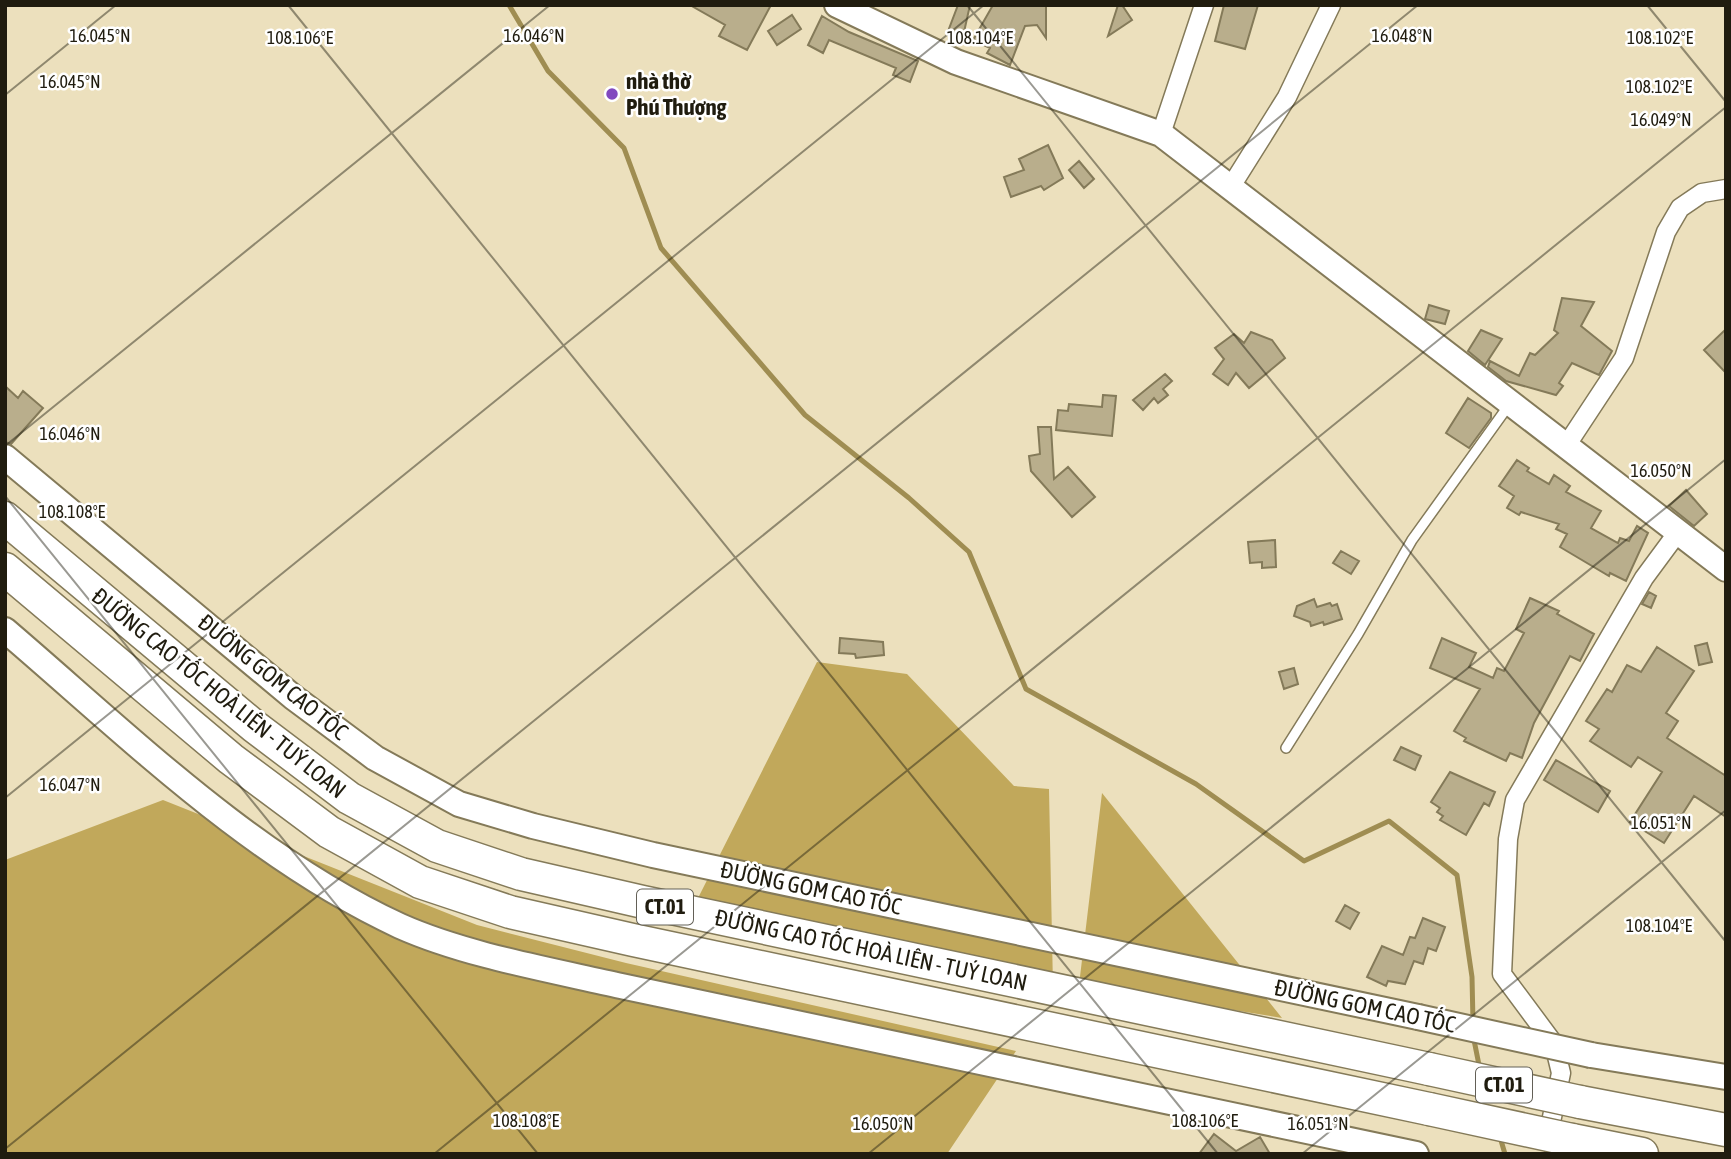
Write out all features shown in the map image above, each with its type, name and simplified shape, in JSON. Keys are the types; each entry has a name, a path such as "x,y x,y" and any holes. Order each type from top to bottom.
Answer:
{"highway":[{"name":"ĐƯỜNG CAO TỐC HOÀ LIÊN - TUÝ LOAN","path":"5,518 255,727 349,797 436,846 521,874 643,902 1580,1102 1726,1130"},
{"name":"ĐƯỜNG CAO TỐC HOÀ LIÊN - TUÝ LOAN","path":"5,569 242,767 329,832 420,882 510,912 1429,1109 1563,1147"},
{"name":"CT.01","path":"1563,1147 1642,1154"}],"main road":[{"path":"837,5 956,62 1161,134 1726,569"},
{"name":"ĐƯỜNG GOM CAO TỐC","path":"5,457 293,697 375,758 459,804 533,826 653,855 1591,1055 1726,1077"},
{"path":"5,630 191,789 302,871 401,926 497,958 621,986 1416,1154"}],"street":[{"path":"1161,134 1204,5"},
{"path":"1230,188 1287,97 1331,5"},
{"path":"1566,446 1624,358 1666,232 1680,208 1702,193 1726,189"},
{"path":"1563,1147 1550,1127 1561,1073 1554,1044 1502,974 1508,839 1515,800 1644,578 1678,532"}],"lane":[{"path":"1286,748 1358,634 1412,540 1510,403"}],"shaded area":[{"path":"817,662 907,674 1014,786 1049,789 1053,987 695,904"},
{"path":"1102,793 1282,1018 1079,985"},
{"path":"163,800 477,925 626,963 1016,1051 947,1154 5,1154 5,860"}],"building":[{"path":"690,5 771,5 747,50 719,36 725,25"},
{"path":"958,5 970,5 962,41 947,34"},
{"path":"993,5 1046,5 1046,38 1037,25 1025,26 1010,65 987,53 990,48 973,40"},
{"path":"1118,5 1122,5 1132,20 1108,36"},
{"path":"1224,5 1258,5 1245,49 1215,41"},
{"path":"792,15 801,29 777,45 768,31"},
{"path":"822,16 849,32 918,61 910,82 893,75 896,68 829,40 823,53 808,45"},
{"path":"1048,145 1063,178 1044,190 1041,186 1011,197 1004,177 1024,170 1019,159"},
{"path":"1079,161 1094,179 1084,188 1069,170"},
{"path":"1562,298 1594,302 1581,326 1612,351 1599,375 1572,363 1559,383 1563,386 1556,395 1506,381 1488,367 1490,361 1519,376 1530,353 1535,355 1558,333 1554,330"},
{"path":"1429,305 1449,311 1445,324 1425,319"},
{"path":"1726,329 1726,373 1704,350"},
{"path":"1481,330 1502,339 1485,365 1468,351"},
{"path":"1251,332 1272,340 1285,358 1249,388 1236,373 1228,385 1213,374 1224,359 1215,348 1234,334 1244,343"},
{"path":"1165,374 1172,381 1163,389 1168,395 1158,403 1154,398 1143,410 1133,400"},
{"path":"5,386 18,398 23,391 43,408 11,444 5,442"},
{"path":"1103,395 1116,396 1112,436 1056,430 1058,410 1068,411 1069,404 1102,407"},
{"path":"1468,398 1491,413 1491,418 1469,448 1446,433"},
{"path":"1038,427 1051,427 1054,479 1068,467 1095,497 1072,517 1031,471 1029,456 1040,454"},
{"path":"1517,460 1529,468 1527,471 1549,484 1554,475 1570,486 1566,492 1601,511 1591,528 1618,543 1620,538 1629,541 1637,526 1648,533 1626,581 1610,573 1609,576 1560,547 1567,534 1556,529 1559,524 1521,512 1519,515 1507,508 1514,496 1499,486"},
{"path":"1686,490 1707,514 1694,526 1669,506"},
{"path":"1275,540 1276,567 1262,568 1262,562 1250,563 1248,542"},
{"path":"1341,551 1359,561 1351,574 1333,563"},
{"path":"1649,592 1656,596 1651,608 1642,604"},
{"path":"1530,598 1559,611 1557,614 1594,634 1580,661 1570,656 1534,723 1522,758 1510,753 1506,761 1464,741 1466,738 1454,731 1480,689 1430,668 1442,638 1476,653 1469,667 1493,678 1497,668 1504,671 1524,633 1516,629"},
{"path":"1314,599 1317,607 1337,604 1342,619 1311,626 1310,622 1294,616 1297,606"},
{"path":"840,638 883,642 884,655 856,658 855,654 839,653"},
{"path":"1707,643 1712,662 1699,665 1695,646"},
{"path":"1657,647 1694,671 1666,713 1678,721 1667,738 1726,776 1726,817 1694,796 1664,843 1630,822 1662,772 1638,757 1631,767 1590,741 1599,729 1586,721 1607,689 1612,692 1627,665 1641,672"},
{"path":"1294,668 1298,684 1284,689 1279,672"},
{"path":"1401,747 1421,756 1415,770 1394,760"},
{"path":"1556,760 1610,791 1598,812 1544,780"},
{"path":"1450,772 1495,792 1489,806 1484,803 1466,835 1440,820 1443,816 1437,812 1440,808 1431,802"},
{"path":"1345,905 1359,913 1350,929 1336,921"},
{"path":"1423,918 1445,927 1436,951 1428,948 1423,964 1414,961 1405,984 1388,981 1386,986 1367,977 1382,946 1403,955 1410,937 1415,938"},
{"path":"1214,1134 1236,1151 1260,1137 1270,1154 1199,1154"}],"waterway":[{"path":"509,5 548,71 624,148 661,248 805,415 909,498 969,552 1026,689 1196,784 1304,861 1389,821 1457,875 1472,977 1473,1022"},
{"path":"1473,1035 1480,1070"},
{"path":"1500,1137 1505,1154"}],"place":[{"name":"nhà thờ Phú Thượng","path":"612,94"}]}
